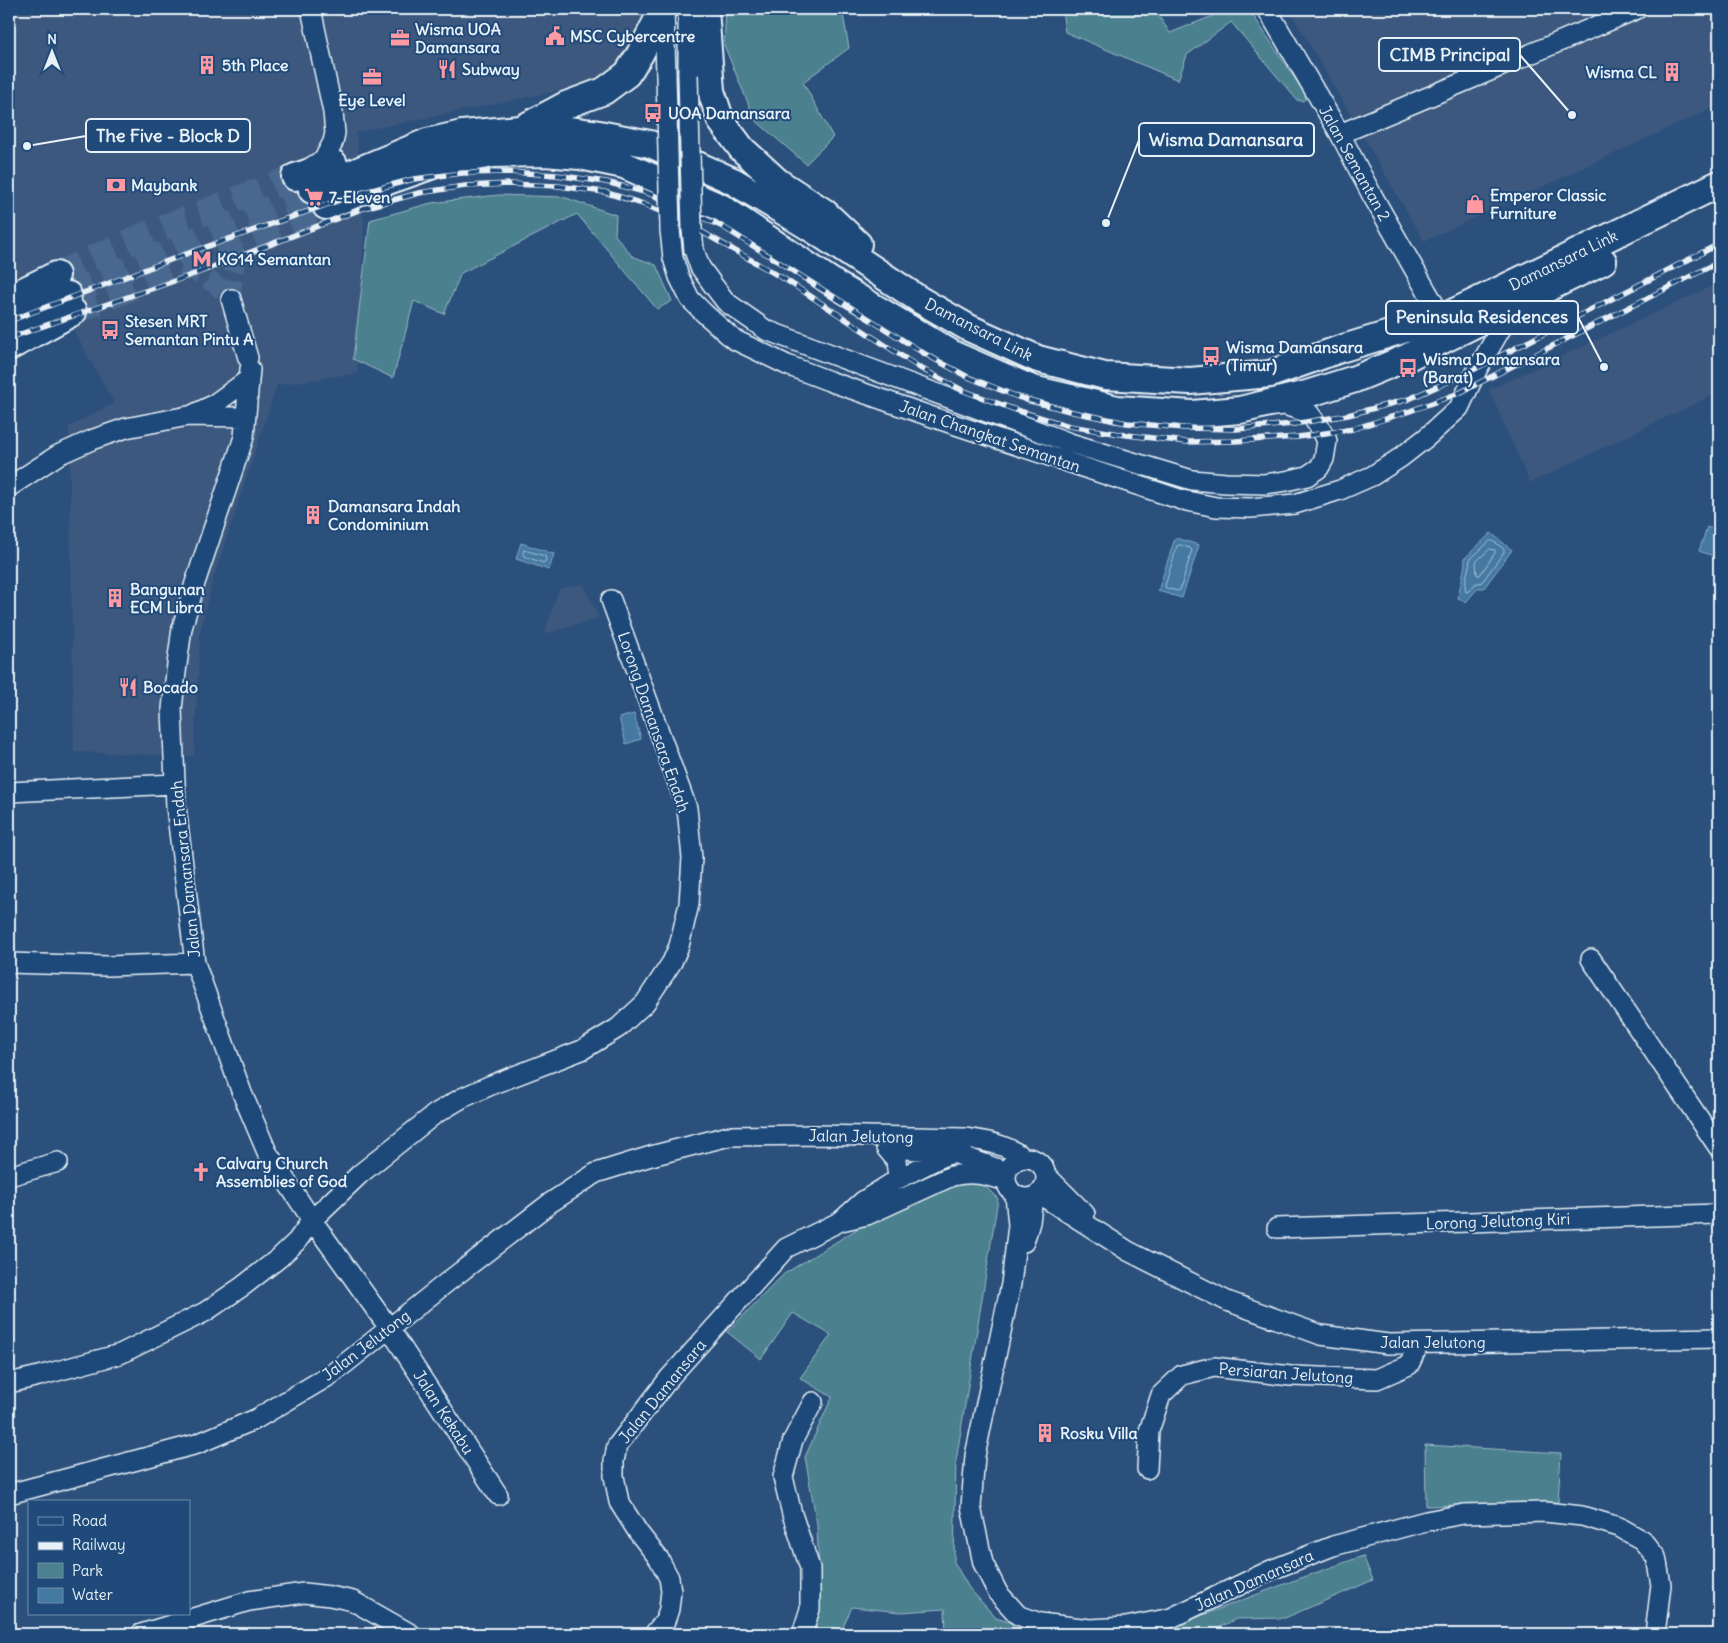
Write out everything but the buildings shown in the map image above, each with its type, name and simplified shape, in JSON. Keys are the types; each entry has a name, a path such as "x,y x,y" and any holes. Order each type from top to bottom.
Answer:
{"highway":[{"path":"520,129 566,105 604,91 627,74 664,9"},
{"path":"704,9 711,91 721,121 742,149 778,182 824,212 920,300"},
{"name":"Damansara Link","path":"311,191 365,154 406,150 427,142 462,134 520,129 560,129 650,144 733,181 811,228 920,300 969,328 1038,359 1105,376 1190,381 1270,374 1340,349 1442,318 1719,184"},
{"name":"Damansara Link","path":"311,191 382,183 436,164 493,154 545,152 580,156 624,165 722,208 838,286 954,355 1032,389 1117,409 1192,414 1240,410 1307,394 1355,379 1406,358 1719,205"},
{"path":"9,298 66,294"},
{"path":"9,325 66,294"},
{"path":"9,347 66,294"}],"street":[{"path":"311,9 333,112 335,133 333,142 311,191"},
{"name":"Jalan Changkat Semantan","path":"664,9 670,230 673,258 690,299 733,339 787,365 944,421 1182,500 1216,507 1250,508 1295,504 1340,490 1372,476 1400,458 1427,437 1459,408 1478,368 1516,303"},
{"name":"Jalan Changkat Semantan","path":"688,9 688,75 694,250 700,267 726,302 766,330 800,341 879,373 1070,443 1192,480 1264,484 1286,482 1307,476 1319,468 1324,459 1327,441 1310,414 1284,405 1240,410"},
{"name":"Jalan Semantan 2","path":"1266,9 1340,134 1372,195 1442,318"},
{"path":"1340,134 1637,9"},
{"name":"Jalan Damansara Endah","path":"231,299 249,369 244,437 195,583 182,628 172,709 176,807 195,963 242,1093 267,1152 312,1220 389,1328"},
{"path":"188,416 213,405 249,369"},
{"path":"9,486 58,455 94,439 126,428 188,416 246,417"},
{"name":"Lorong Damansara Endah","path":"9,1382 39,1376 120,1354 205,1312 279,1258 297,1241 312,1220 360,1174 436,1114 462,1098 491,1085 582,1050 618,1028 644,1003 672,962 679,946 689,904 692,858 687,808 611,600"},
{"path":"9,792 175,784"},
{"path":"1591,960 1719,1148"},
{"path":"9,963 108,966 195,963"},
{"name":"Jalan Jelutong","path":"9,1494 197,1444 256,1419 332,1374 550,1203 596,1173 651,1156 729,1136 815,1135 964,1138 1000,1144 1014,1150 1020,1180 1128,1251 1227,1301 1321,1335 1388,1344 1719,1338"},
{"name":"Jalan Jelutong","path":"695,1146 729,1148 886,1148 954,1153"},
{"path":"886,1148 896,1160 898,1179"},
{"name":"Jalan Damansara","path":"842,1221 863,1201 898,1179 941,1157 954,1153 995,1154 1020,1180 1030,1222 1011,1284 975,1456 971,1507 983,1564 998,1593 1018,1615 1040,1623 1090,1629 1126,1627 1171,1618 1271,1570 1342,1543 1426,1521 1464,1514 1545,1512 1582,1516 1619,1527 1642,1540 1656,1557 1661,1585 1654,1634"},
{"name":"Jalan Jelutong","path":"1020,1180 1034,1160 1040,1164 1047,1176 1109,1238"},
{"path":"9,1176 58,1162"},
{"name":"Jalan Damansara","path":"654,1634 665,1621 671,1591 670,1578 619,1502 614,1476 614,1461 617,1446 670,1377 786,1248 842,1221 867,1215 952,1176 967,1172 1020,1180"},
{"path":"1020,1180 1046,1182 1047,1176"},
{"name":"Lorong Jelutong Kiri","path":"1277,1228 1719,1214"},
{"name":"Jalan Kekabu","path":"389,1328 498,1496"},
{"name":"Persiaran Jelutong","path":"1147,1468 1149,1431 1160,1395 1182,1375 1214,1367 1291,1376 1377,1379 1409,1365 1419,1344"},
{"path":"802,1634 810,1608 810,1568 792,1514 783,1477 794,1440 813,1402"},
{"path":"141,1634 249,1601 304,1593 353,1601 411,1634"}],"shaded area":[{"path":"9,9 646,9 638,39 621,66 577,87 356,132 364,225 357,373 277,385 213,579 200,633 194,756 74,752 69,427 114,403 39,268 9,282"},
{"path":"1289,9 1719,9 1719,105 1424,241"},
{"path":"1719,283 1719,392 1530,483 1489,390"},
{"path":"583,584 599,618 544,634 559,589"}],"green space":[{"path":"726,9 842,9 849,48 803,82 833,137 806,164 755,120 724,45"},
{"path":"1062,9 1154,9 1170,33 1230,9 1249,9 1305,94 1306,99 1302,101 1297,100 1231,22 1187,55 1178,80 1065,32"},
{"path":"498,195 563,197 616,215 615,235 632,256 656,265 672,301 657,309 577,214 461,273 444,314 414,301 393,378 353,359 370,220 431,203"},
{"path":"980,1181 998,1199 956,1461 954,1562 969,1588 996,1618 1048,1634 946,1634 945,1609 901,1612 852,1607 840,1634 813,1634 820,1598 817,1524 805,1457 832,1397 800,1378 831,1335 793,1313 761,1359 727,1332 784,1274 878,1216 956,1183"},
{"path":"1425,1445 1561,1453 1558,1502 1426,1506"},
{"path":"1363,1556 1373,1580 1285,1618 1236,1619 1206,1634 1138,1634 1156,1633"}],"water":[{"path":"1707,527 1719,531 1719,558 1699,551"},
{"path":"1491,533 1512,550 1484,588 1478,588 1466,602 1458,598 1465,558"},
{"path":"1175,538 1199,545 1182,598 1158,591"},
{"path":"521,543 554,554 549,570 516,559"},
{"path":"634,714 641,739 626,744 619,718"}],"tunnel":[{"path":"56,275 145,235 295,177"},
{"path":"68,295 312,190"},
{"path":"73,312 326,206"},
{"path":"231,299 234,270 240,243"},
{"path":"183,266 209,280 231,299"}],"railway":[{"path":"9,321 186,254 357,194 414,179 463,173 509,172 556,175 606,182 648,193 723,227 925,354 968,377 1018,397 1073,412 1127,423 1184,428 1236,429 1294,424 1348,415 1409,399 1463,375 1719,244"},
{"path":"9,338 200,272 364,208 419,193 465,186 509,184 558,186 604,192 643,204 683,221 786,280 920,368 962,390 1016,410 1069,426 1187,442 1235,441 1298,437 1353,429 1459,393 1719,262"}],"place":[{"name":"MSC Cybercentre","path":"555,36"},
{"name":"Wisma UOA Damansara","path":"400,38"},
{"name":"5th Place","path":"207,65"},
{"name":"Subway","path":"447,69"},
{"name":"Wisma CL","path":"1672,72"},
{"name":"Eye Level","path":"372,77"},
{"name":"UOA Damansara","path":"653,113"},
{"name":"CIMB Principal","path":"1572,115"},
{"name":"The Five - Block D","path":"27,146"},
{"name":"Maybank","path":"116,185"},
{"name":"7-Eleven","path":"314,197"},
{"name":"Emperor Classic Furniture","path":"1475,204"},
{"name":"Wisma Damansara","path":"1106,223"},
{"name":"KG14 Semantan","path":"202,259"},
{"name":"Stesen MRT Semantan Pintu A","path":"110,330"},
{"name":"Wisma Damansara (Timur)","path":"1211,356"},
{"name":"Peninsula Residences","path":"1604,367"},
{"name":"Wisma Damansara (Barat)","path":"1408,368"},
{"name":"Damansara Indah Condominium","path":"313,515"},
{"name":"Bangunan ECM Libra","path":"115,598"},
{"name":"Bocado","path":"128,687"},
{"name":"Calvary Church Assemblies of God","path":"201,1172"},
{"name":"Rosku Villa","path":"1045,1433"}]}
